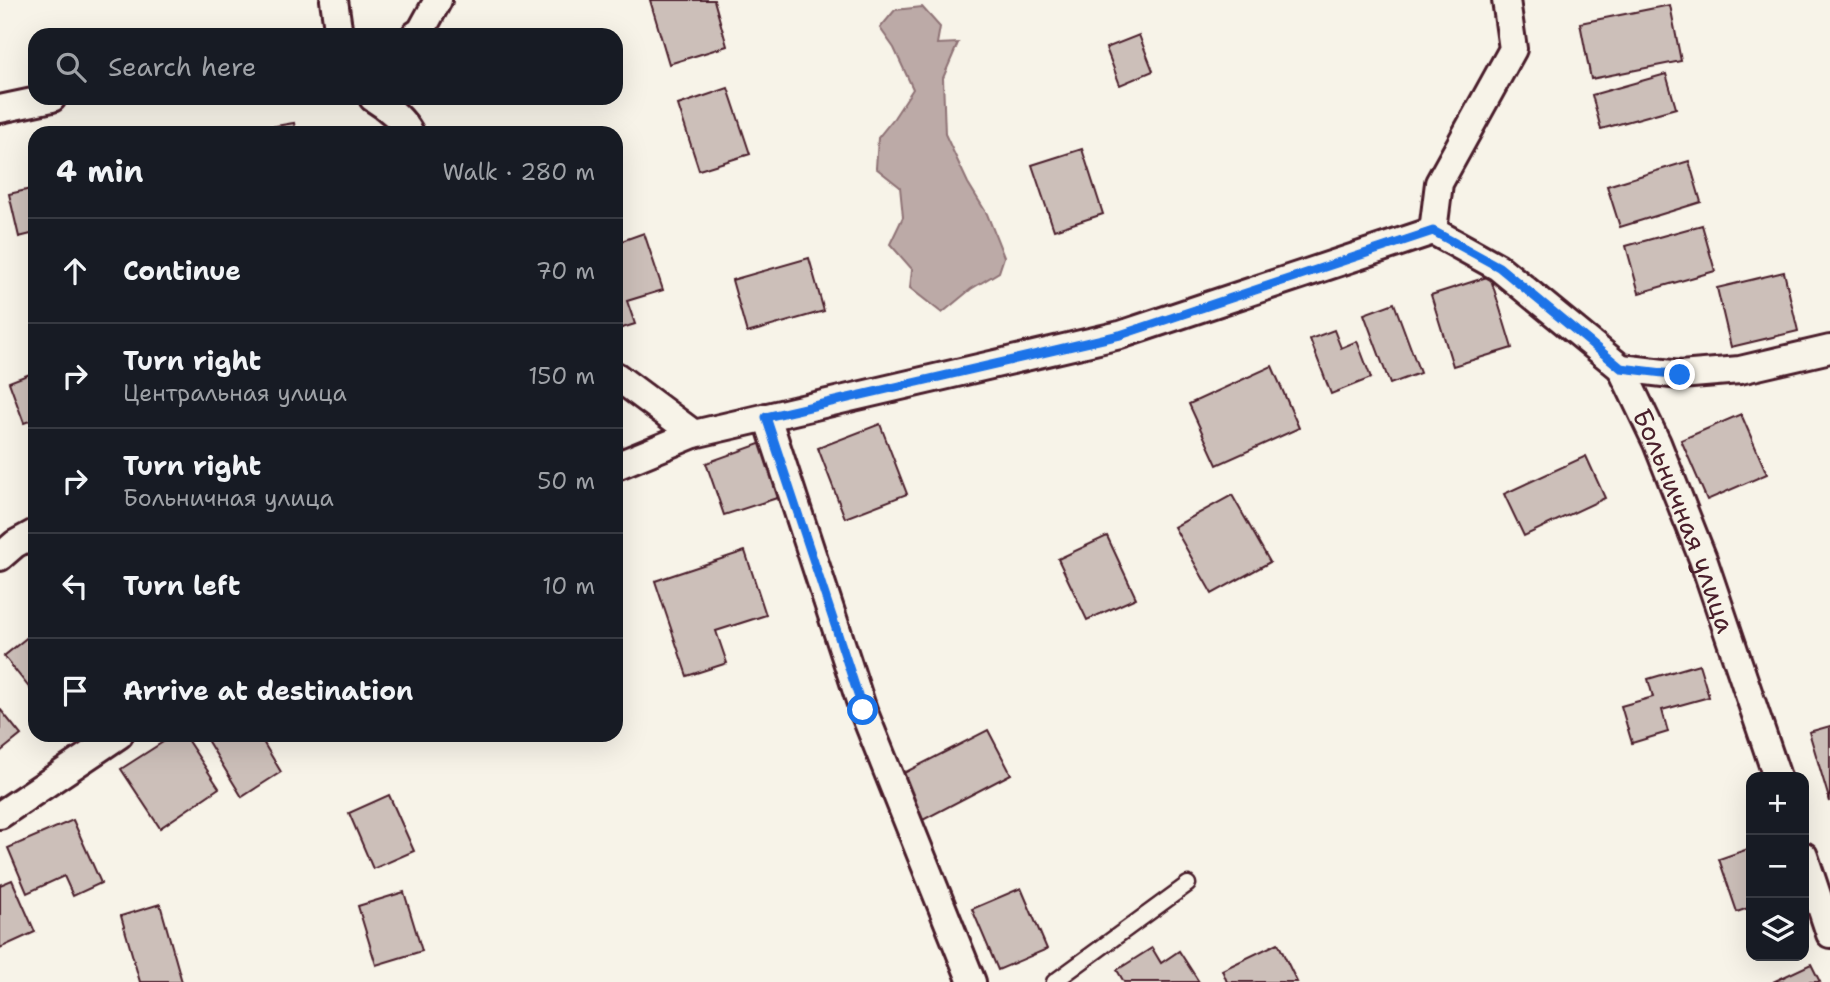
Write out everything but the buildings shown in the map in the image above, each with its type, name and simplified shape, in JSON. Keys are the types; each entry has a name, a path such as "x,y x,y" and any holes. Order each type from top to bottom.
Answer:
{"street":[{"path":"334,0 338,28"},
{"path":"423,28 438,0"},
{"path":"623,463 694,434 1120,335 1433,231 1439,183 1513,49 1506,0"},
{"path":"0,109 28,103"},
{"path":"383,105 406,126"},
{"name":"Больничная улица","path":"1433,231 1499,267 1621,368 1657,443 1703,559 1775,772"},
{"path":"1621,368 1680,375 1740,370 1830,348"},
{"path":"623,381 694,434"},
{"path":"766,417 863,710 972,982"},
{"path":"0,557 28,537"},
{"path":"0,815 109,742"},
{"path":"1809,871 1830,934"}],"lane":[{"path":"1054,982 1188,884"}],"shaded area":[{"path":"922,7 940,27 937,44 958,43 943,78 945,134 968,183 987,214 1004,257 999,272 971,289 942,313 910,288 912,269 890,244 903,217 900,187 876,168 878,138 913,89 894,48 880,28 895,10"}],"route":[{"path":"863,710 766,417 1120,335 1433,231 1499,267 1621,368 1680,375"}]}
